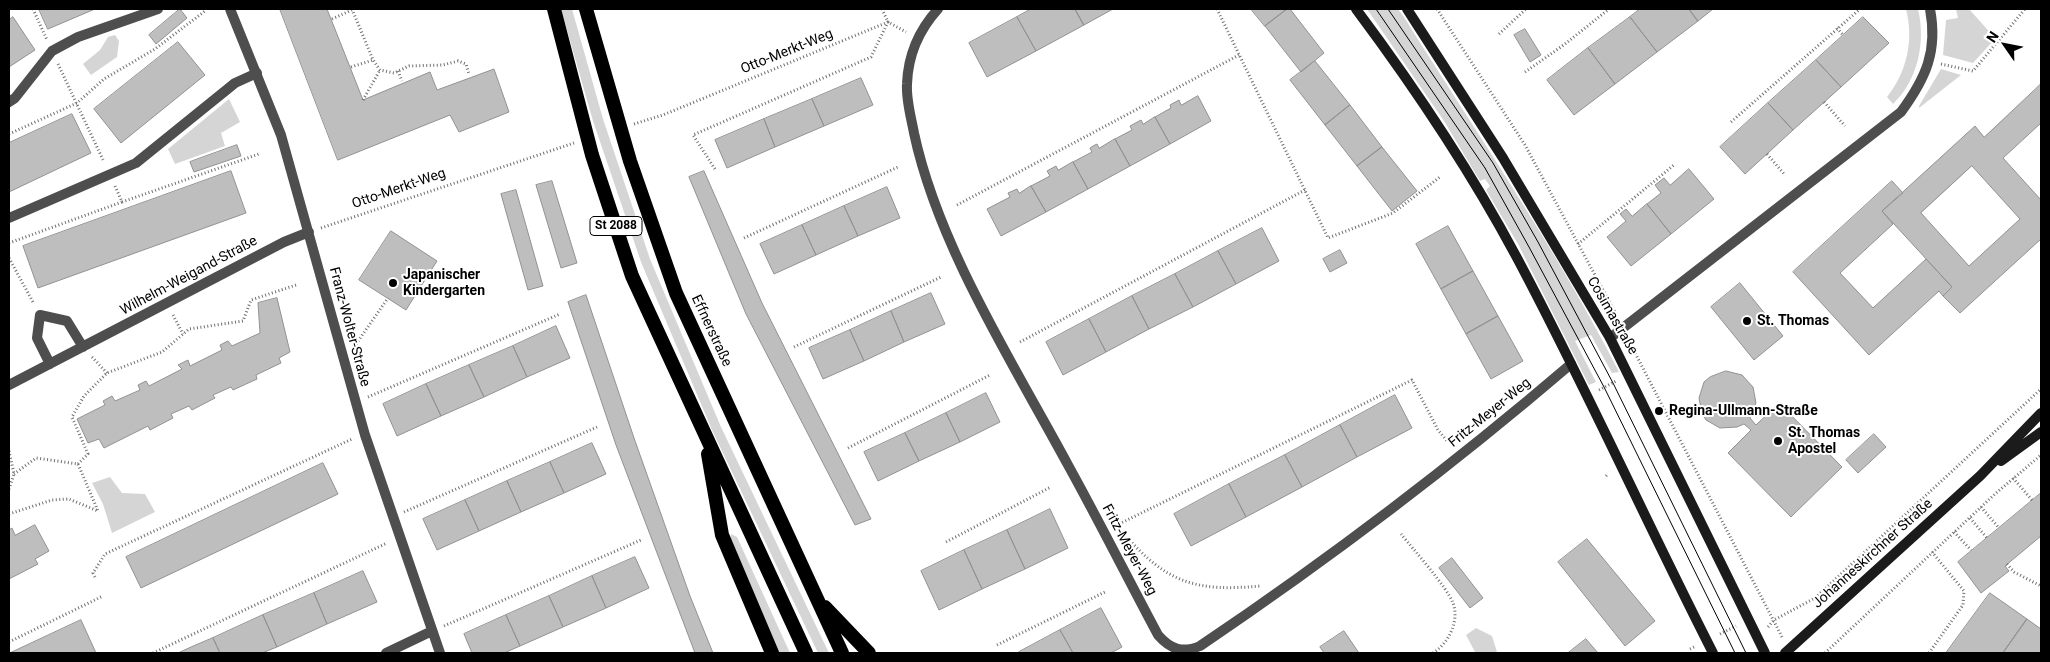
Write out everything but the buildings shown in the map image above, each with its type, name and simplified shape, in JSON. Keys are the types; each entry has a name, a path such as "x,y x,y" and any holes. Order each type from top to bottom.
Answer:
{"highway":[{"name":"St 2088","path":"554,9 592,155 632,276 806,653"},
{"name":"Effnerstraße","path":"586,9 630,161 676,293 842,653"},
{"path":"704,434 722,535 772,653"},
{"path":"816,598 869,653"}],"main road":[{"path":"1356,9 1429,112 1470,177 1515,255 1571,364 1713,653"},
{"name":"Cosimastraße","path":"1406,9 1503,158 1610,338 1766,653"},
{"name":"Johanneskirchner Straße","path":"1785,653 1980,476 2041,413"},
{"name":"Johanneskirchner Straße","path":"1980,476 2041,432"}],"street":[{"path":"9,102 15,98 52,51 78,37 158,9"},
{"name":"Franz-Wolter-Straße","path":"230,9 280,135 309,232 355,403 392,518 440,653"},
{"name":"Fritz-Meyer-Weg","path":"938,9 918,38 912,52 907,85 919,156 930,191 963,267 1005,350 1158,635 1174,649 1188,651 1200,646 1277,594 1444,468 1571,364"},
{"path":"1610,338 1901,112 1919,88 1929,62 1934,29 1930,9"},
{"path":"9,218 136,163 235,83 257,73"},
{"name":"Wilhelm-Weigand-Straße","path":"9,385 284,242 309,232"},
{"path":"50,364 37,338 40,315 67,321 83,347"},
{"path":"386,653 432,631"}],"path":[{"path":"33,9 122,202"},
{"path":"332,19 352,9 373,60 380,70 398,72 409,66 443,65 458,61 466,64 469,74"},
{"path":"882,9 888,22 918,38"},
{"path":"1217,9 1328,238 1393,213 1440,177"},
{"path":"1498,34 1526,9"},
{"path":"1525,72 1565,44 1609,9"},
{"path":"1731,122 1860,9"},
{"path":"1929,62 1973,71 2025,9"},
{"path":"9,134 77,103 104,79 156,49 205,11"},
{"path":"715,170 692,135 871,57 888,22"},
{"name":"Otto-Merkt-Weg","path":"663,115 888,22"},
{"path":"1837,28 1843,35"},
{"path":"958,205 1240,55"},
{"path":"351,67 373,60"},
{"path":"363,100 380,70"},
{"path":"398,72 402,81"},
{"path":"1824,102 1845,126"},
{"path":"9,243 259,154"},
{"path":"1767,154 1784,175"},
{"name":"Otto-Merkt-Weg","path":"309,232 525,159"},
{"path":"1578,244 1674,165"},
{"path":"744,238 898,167"},
{"path":"1020,342 1305,190"},
{"path":"9,258 40,315"},
{"path":"794,346 941,277"},
{"path":"78,464 88,454 72,417 84,396 107,373 162,352 189,329 243,321 251,300 296,285"},
{"path":"343,363 388,298"},
{"path":"167,303 183,334"},
{"path":"355,403 560,314"},
{"path":"83,347 107,373"},
{"path":"1586,396 1644,368"},
{"path":"848,448 990,375"},
{"path":"1119,524 1412,380 1438,430 1448,441"},
{"path":"1774,620 1815,598 2041,389"},
{"path":"392,518 597,427"},
{"path":"94,576 93,573 105,554 340,444 365,435"},
{"path":"9,451 14,474 9,489"},
{"path":"1826,653 1932,552 2041,455"},
{"path":"14,474 36,458 78,464"},
{"path":"9,514 52,500 69,499 98,511 78,464"},
{"path":"2013,478 2032,500"},
{"path":"946,542 1051,487"},
{"path":"1981,507 1999,528"},
{"path":"1970,518 1987,538"},
{"path":"1954,532 1971,550"},
{"path":"1401,534 1453,603 1455,622 1442,648 1433,653"},
{"path":"1124,535 1151,563 1166,573 1184,581 1218,589 1260,586"},
{"path":"152,653 399,536"},
{"path":"432,631 640,540"},
{"path":"1929,653 1963,605 1964,591 1932,552"},
{"path":"2008,564 2014,572 2041,586"},
{"path":"997,645 1105,592"},
{"path":"9,642 103,596"},
{"path":"1690,649 1768,610"},
{"path":"1442,648 1446,653"}],"shaded area":[{"path":"561,9 572,9 603,119 650,259 721,427 829,653 818,653 712,430 641,262 593,121"},
{"path":"1367,9 1398,9 1404,17 1543,236 1619,372 1612,373 1591,335 1575,341 1596,382 1589,385 1518,244 1486,190 1490,186 1485,179 1480,181 1444,121"},
{"path":"1906,9 1918,9 1921,34 1920,47 1918,60 1909,84 1893,104 1887,97 1900,77 1909,44"},
{"path":"1956,9 1969,9 1994,37 1994,40 1973,63 1943,55 1946,20 1958,18"},
{"path":"115,35 119,41 117,57 91,75 83,64 100,50 108,37"},
{"path":"1941,69 1961,75 1919,108 1919,106"},
{"path":"229,99 240,122 221,133 225,146 175,164 168,149"},
{"path":"110,477 122,493 145,494 155,512 112,533 103,504 92,483"},
{"path":"731,534 737,537 790,653 777,653 730,540"},
{"path":"1476,628 1492,636 1497,652 1475,652 1466,635"}],"tram line":[{"path":"1376,9 1485,168 1604,387 1735,653"},
{"path":"1388,9 1493,163 1538,242 1613,383 1746,653"}],"place":[{"name":"Japanischer Kindergarten","path":"393,283"},
{"name":"St. Thomas","path":"1747,321"},
{"name":"Regina-Ullmann-Straße","path":"1659,411"},
{"name":"St. Thomas Apostel","path":"1778,441"}]}
